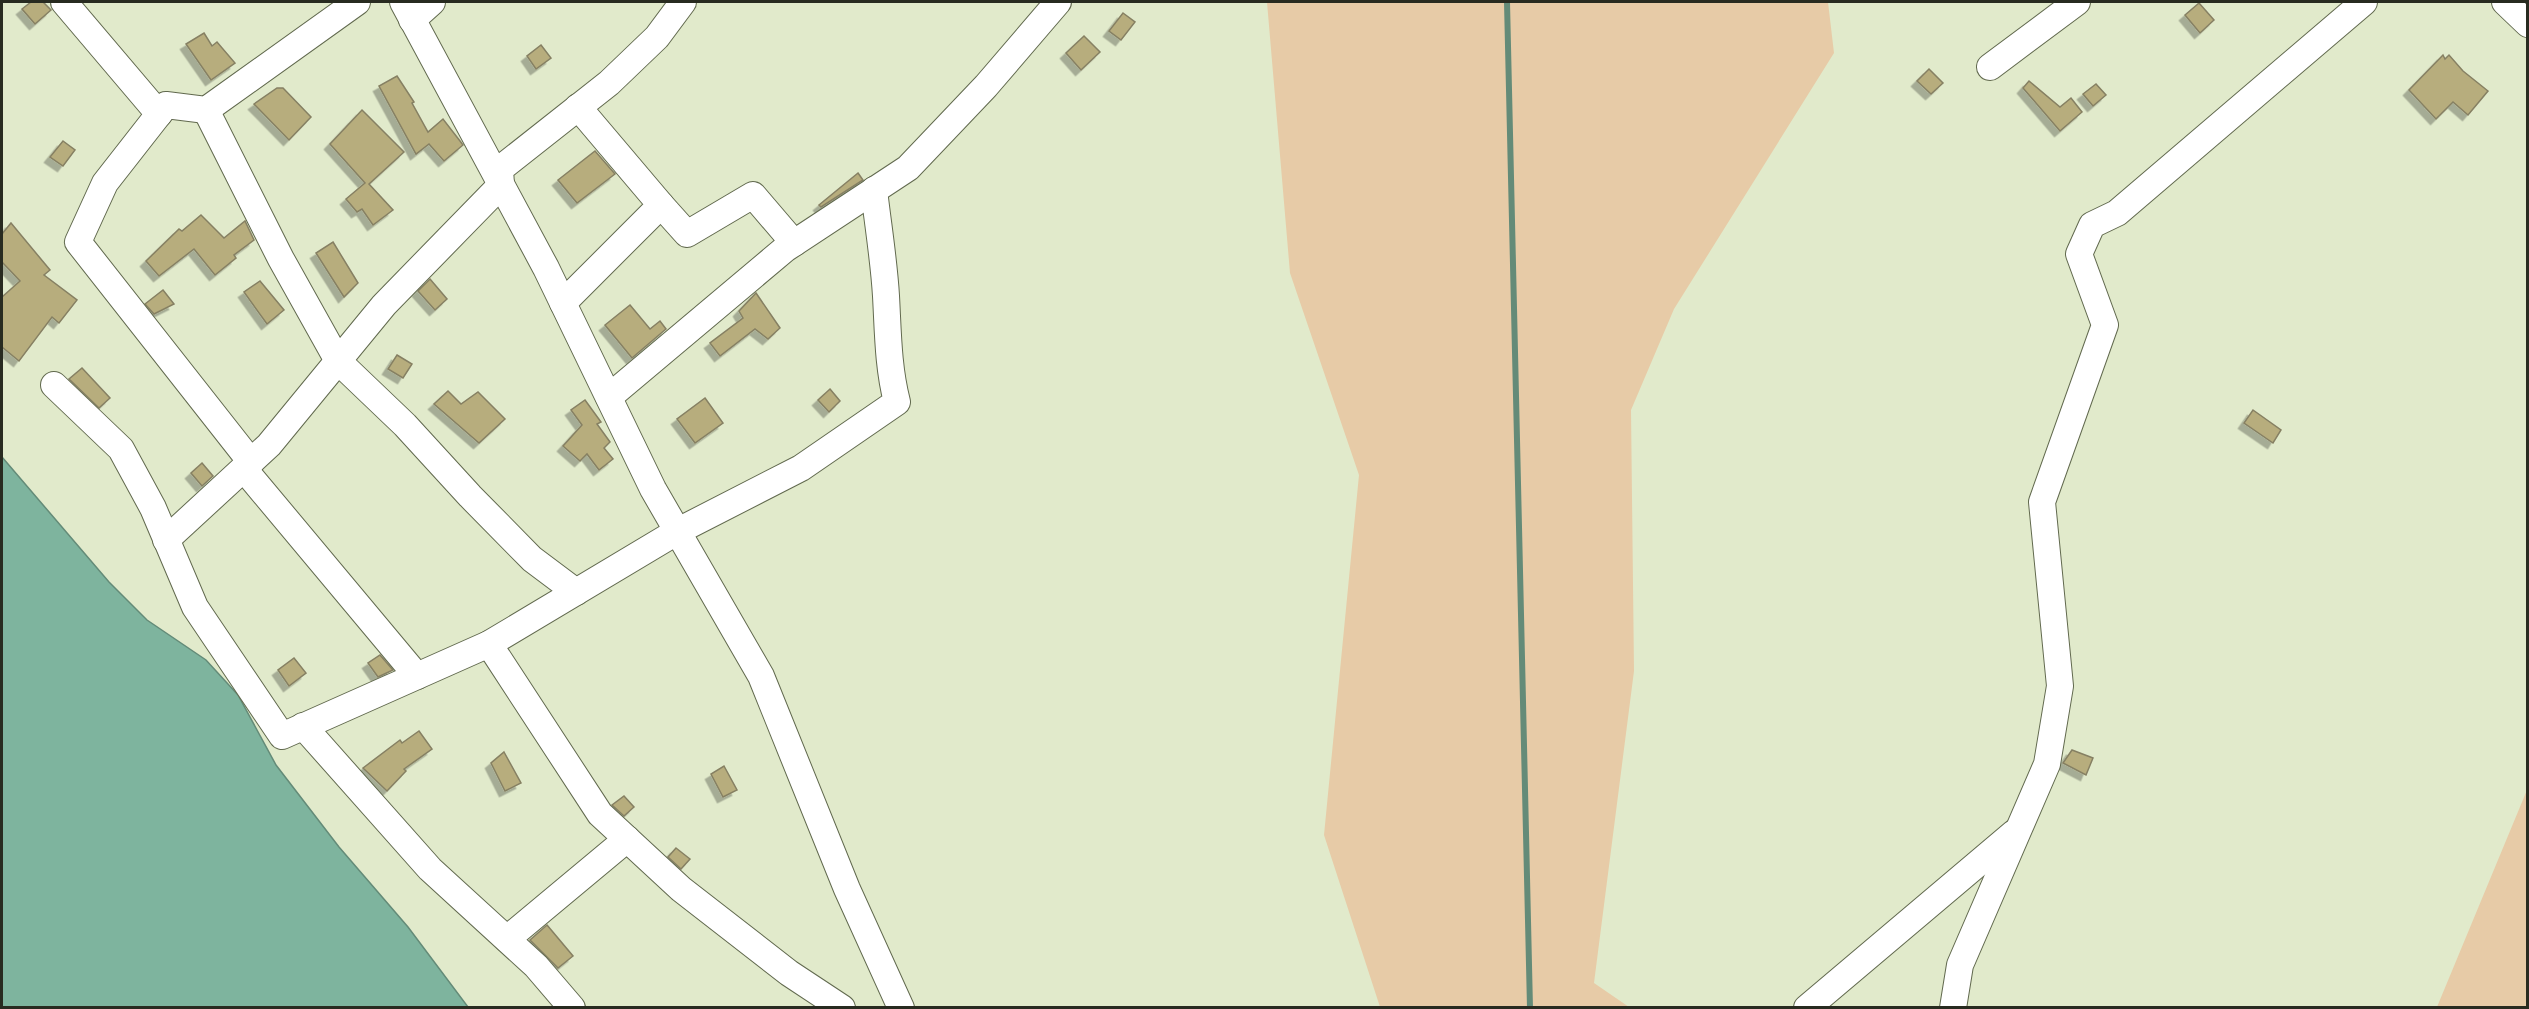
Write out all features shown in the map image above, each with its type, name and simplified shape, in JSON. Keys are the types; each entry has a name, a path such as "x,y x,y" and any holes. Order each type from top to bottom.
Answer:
{"street":[{"path":"64,2 159,114"},
{"path":"357,2 206,110 166,105 105,183 78,242 248,465 417,676"},
{"path":"432,2 407,10 563,303 653,489 761,675 847,889 901,1008"},
{"path":"166,540 269,445 384,305 501,185 500,170 609,83 657,37 683,2"},
{"path":"609,397 794,243 908,168 986,86 1057,2"},
{"path":"1990,67 2077,2"},
{"path":"1953,1008 1960,965 2047,764 2060,686 2042,502 2105,325 2079,254 2092,225 2117,213 2364,2"},
{"path":"2505,2 2528,24"},
{"path":"578,107 687,234 753,195 794,243"},
{"path":"206,110 281,259 338,361 405,425 532,559 576,592"},
{"path":"54,384 121,449 153,508 195,607 282,736 489,644 678,531 801,468 897,402 886,335 886,296 874,189"},
{"path":"563,303 661,205"},
{"path":"489,644 600,814 681,889 771,959 843,1008"},
{"path":"303,726 430,870 536,966 572,1008"},
{"path":"1807,1008 2019,828"},
{"path":"507,939 627,839"}],"shaded area":[{"path":"1267,2 1828,2 1834,53 1674,309 1631,410 1634,671 1594,983 1629,1007 1380,1007 1324,835 1359,475 1290,273"},
{"path":"2,457 109,582 147,620 206,660 238,695 276,765 339,847 408,927 468,1007 2,1007"},
{"path":"2527,790 2527,1007 2437,1007"}],"building":[{"path":"31,2 43,2 51,10 35,24 22,9"},
{"path":"2199,3 2214,20 2200,33 2185,15"},
{"path":"1123,13 1135,22 1121,40 1109,31"},
{"path":"204,33 212,46 217,42 235,63 211,80 186,44"},
{"path":"1084,36 1100,52 1081,70 1066,53"},
{"path":"541,45 551,58 536,69 527,56"},
{"path":"2443,55 2445,59 2449,55 2463,71 2488,91 2468,115 2453,102 2436,119 2409,90"},
{"path":"1929,69 1943,83 1931,94 1917,81"},
{"path":"397,76 414,102 412,103 428,132 443,119 463,145 444,161 429,144 416,154 379,86"},
{"path":"2029,81 2060,107 2071,98 2082,112 2060,131 2023,88"},
{"path":"2096,84 2106,95 2093,106 2083,94"},
{"path":"277,88 283,88 311,117 289,140 254,104"},
{"path":"362,110 404,152 369,184 393,210 373,225 362,209 357,212 346,199 365,183 330,144"},
{"path":"63,141 75,150 63,166 50,157"},
{"path":"595,151 615,174 577,203 558,180"},
{"path":"858,173 863,180 821,207 819,205"},
{"path":"201,215 224,238 245,221 254,240 234,255 236,258 215,275 194,249 159,276 146,261 179,229 182,231"},
{"path":"11,223 50,270 44,275 77,300 59,323 52,317 19,361 2,347 2,297 20,281 2,262 2,234"},
{"path":"333,242 358,283 344,297 316,253"},
{"path":"430,279 447,299 435,310 418,291"},
{"path":"260,281 284,310 267,324 244,292"},
{"path":"163,290 174,304 154,314 145,304"},
{"path":"756,293 780,328 768,339 755,329 720,356 710,343 743,318 739,311"},
{"path":"630,305 650,329 660,321 666,329 632,358 605,325"},
{"path":"397,355 412,364 403,378 388,369"},
{"path":"82,368 110,398 99,408 69,379"},
{"path":"830,389 840,401 829,412 818,400"},
{"path":"448,391 461,404 478,392 505,419 479,443 434,404"},
{"path":"705,398 723,423 695,443 677,419"},
{"path":"585,400 601,422 597,424 610,442 604,448 613,459 599,470 587,454 580,461 563,446 582,425 571,410"},
{"path":"2253,410 2281,430 2273,443 2244,423"},
{"path":"202,463 213,476 202,486 191,473"},
{"path":"380,655 393,670 378,677 368,663"},
{"path":"294,658 306,673 289,686 278,670"},
{"path":"419,731 432,749 404,769 406,771 387,791 363,768 400,740 402,743"},
{"path":"2072,750 2093,758 2086,775 2063,763"},
{"path":"504,752 521,783 505,791 491,763"},
{"path":"724,766 737,790 723,797 711,774"},
{"path":"624,796 634,807 624,816 612,805"},
{"path":"676,848 690,859 681,869 668,857"},
{"path":"547,925 573,956 558,968 530,940"}],"waterway":[{"path":"1507,2 1530,1008"}]}
